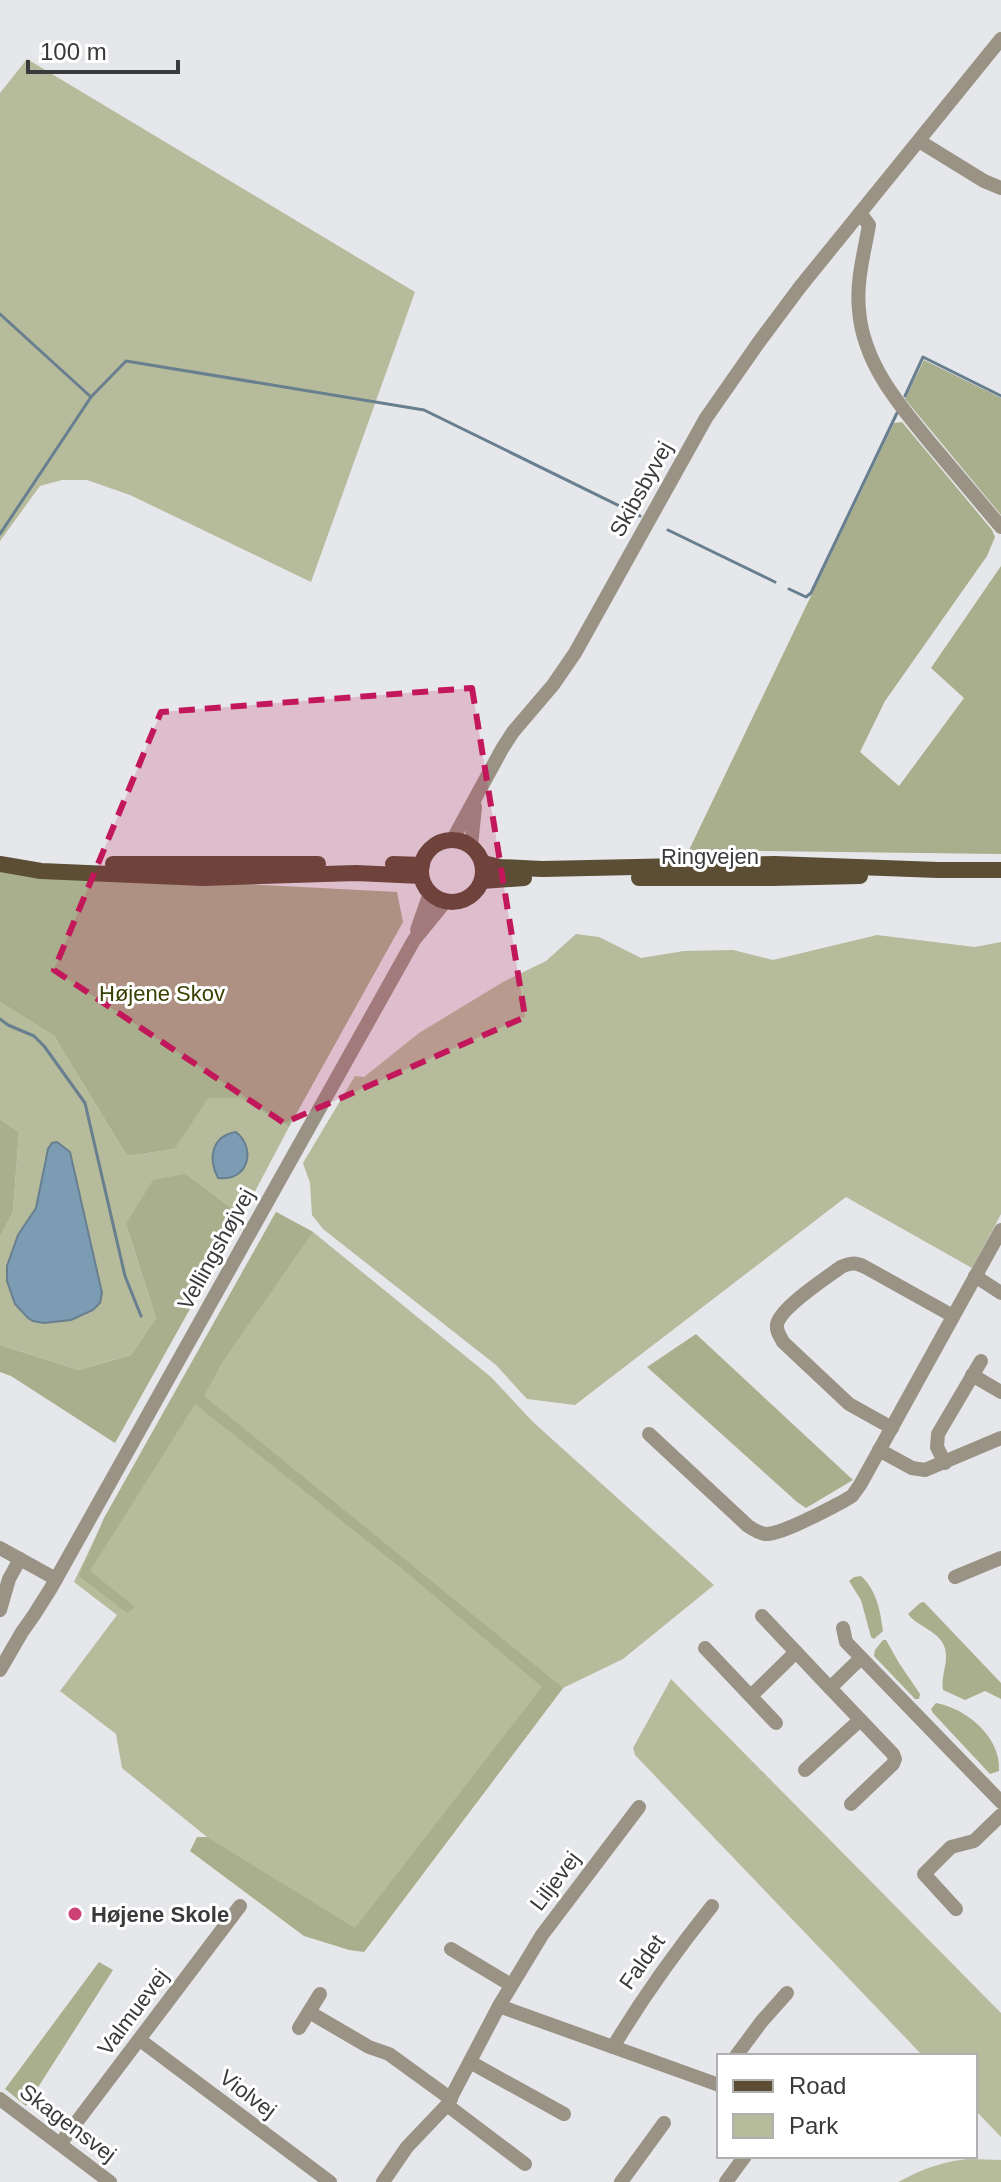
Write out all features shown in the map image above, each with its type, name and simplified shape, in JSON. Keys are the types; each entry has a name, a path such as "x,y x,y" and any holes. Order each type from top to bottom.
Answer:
{"main road":[{"path":"453,839 471,846 483,863 482,881 471,897 458,902 445,902 430,893 422,870 424,858 433,846 453,839"},
{"name":"Ringvejen","path":"483,863 542,869 775,864 1001,870"},
{"path":"4,865 41,871 203,878 422,870"},
{"name":"Ringvejen","path":"482,881 861,876 938,870"}],"street":[{"name":"Skibsbyvej","path":"453,839 508,740 575,653 706,418 800,287 1001,39"},
{"path":"919,141 1001,188"},
{"path":"860,213 869,225 859,276 859,311 864,337 875,364 889,390 1001,527"},
{"name":"Skibsbyvej","path":"471,846 476,798"},
{"name":"Vellingshøjvej","path":"414,940 430,893"},
{"name":"Vellingshøjvej","path":"0,1670 56,1579 414,940 445,902"},
{"path":"649,1434 757,1532 768,1534 842,1502 852,1496 860,1485 1001,1230"},
{"path":"892,1428 849,1404 783,1342 777,1322 781,1315 841,1267 857,1263 953,1316"},
{"path":"975,1276 1001,1293"},
{"path":"945,1463 936,1441 938,1434 981,1361"},
{"path":"972,1375 1001,1392"},
{"path":"879,1450 912,1468 925,1470 1001,1438"},
{"path":"0,1548 56,1579"},
{"path":"955,1577 1001,1558"},
{"path":"0,1610 9,1579 20,1559"},
{"name":"Vellingshøjvej","path":"0,1685 28,1635 34,1615"},
{"path":"762,1616 893,1754 893,1764 851,1804"},
{"path":"843,1628 846,1642 1000,1799"},
{"path":"705,1648 776,1723"},
{"path":"751,1696 796,1652"},
{"path":"830,1688 861,1658"},
{"path":"805,1770 860,1720"},
{"name":"Liljevej","path":"383,2182 407,2147 449,2102 499,2006 542,1935 639,1807"},
{"path":"956,1909 924,1874 951,1847 974,1841 1001,1815"},
{"name":"Valmuevej","path":"60,2144 240,1906"},
{"name":"Faldet","path":"613,2047 642,1999 712,1906"},
{"path":"451,1949 511,1985"},
{"path":"737,2054 787,1993"},
{"path":"299,2028 320,1994"},
{"path":"499,2006 717,2083"},
{"path":"309,2012 369,2047 389,2054 525,2164"},
{"name":"Violvej","path":"140,2040 330,2182"},
{"path":"470,2062 564,2114"},
{"name":"Skagensvej","path":"0,2099 110,2182"},
{"path":"621,2182 664,2123"},
{"path":"726,2182 744,2158"}],"highlighted area":[{"path":"472,688 525,1017 284,1123 54,970 161,712"}],"green space":[{"path":"27,59 415,292 311,582 130,495 87,480 62,480 40,486 0,541 0,93"},
{"path":"924,360 1001,398 1001,515 905,399"},
{"path":"902,422 995,537 987,556 885,701 860,752 899,786 964,698 931,668 1001,566 1001,854 689,850 894,423"},
{"name":"Højene Skov","path":"0,871 397,892 403,922 289,1127 239,1098 208,1098 175,1149 127,1156 54,1036 0,1002"},
{"path":"576,934 599,937 641,958 684,951 733,950 773,960 877,935 975,947 1001,942 1001,1214 972,1268 846,1197 575,1405 527,1399 496,1365 323,1229 312,1215 310,1183 303,1163 355,1076 364,1077 419,1033 503,982 546,961"},
{"path":"0,1002 54,1036 127,1156 175,1149 207,1098 239,1098 289,1127 242,1216 186,1174 126,1224 156,1318 131,1355 79,1370 0,1345 0,1237 13,1212 19,1132 0,1119","holes":["45,1158 93,1310 71,1320 44,1323 7,1266 18,1235 36,1208"]},
{"path":"0,1119 19,1132 13,1212 0,1237"},
{"path":"186,1174 242,1216 115,1443 0,1372 0,1345 79,1370 131,1355 156,1318 126,1224 153,1180"},
{"path":"276,1212 313,1232 491,1377 533,1422 714,1585 623,1659 563,1688 364,1952 207,1837 122,1768 116,1734 60,1691 117,1615 74,1582 98,1532"},
{"path":"276,1212 313,1232 223,1361 204,1396 563,1688 364,1952 304,1936 190,1851 197,1837 207,1837 355,1928 542,1687 406,1572 195,1404 90,1571 135,1607 127,1613 79,1576 104,1518"},
{"path":"696,1334 853,1480 806,1508 647,1367"},
{"path":"861,1576 874,1594 881,1616 883,1631 874,1639 861,1600 849,1581"},
{"path":"924,1602 1001,1683 1001,1699 985,1691 965,1700 943,1690 946,1657 942,1642 908,1614"},
{"path":"886,1640 920,1694 919,1699 915,1699 874,1656"},
{"path":"671,1679 1001,2013 1001,2137 977,2112 977,2054 921,2054 635,1755 633,1748"},
{"path":"936,1703 969,1717 988,1735 998,1758 999,1771 990,1774 933,1713 931,1709"},
{"path":"99,1962 113,1970 26,2106 5,2089"},
{"path":"969,2159 1001,2160 1001,2182 898,2182 932,2167"}],"water":[{"path":"236,1132 246,1147 246,1163 236,1175 218,1178 213,1163 214,1149 221,1138"},
{"path":"57,1142 70,1152 102,1293 100,1303 93,1310 71,1320 44,1323 28,1318 15,1304 7,1281 7,1266 18,1235 36,1208 48,1149"}],"waterway":[{"path":"0,314 91,397"},
{"path":"905,396 923,357 1001,396"},
{"path":"0,534 91,397 126,361 424,410 640,516"},
{"path":"789,589 806,597 811,593 897,413"},
{"path":"668,530 775,582"},
{"path":"0,1019 34,1036 85,1103 125,1276 141,1316"}],"place":[{"name":"Højene Skole","path":"75,1914"}]}
